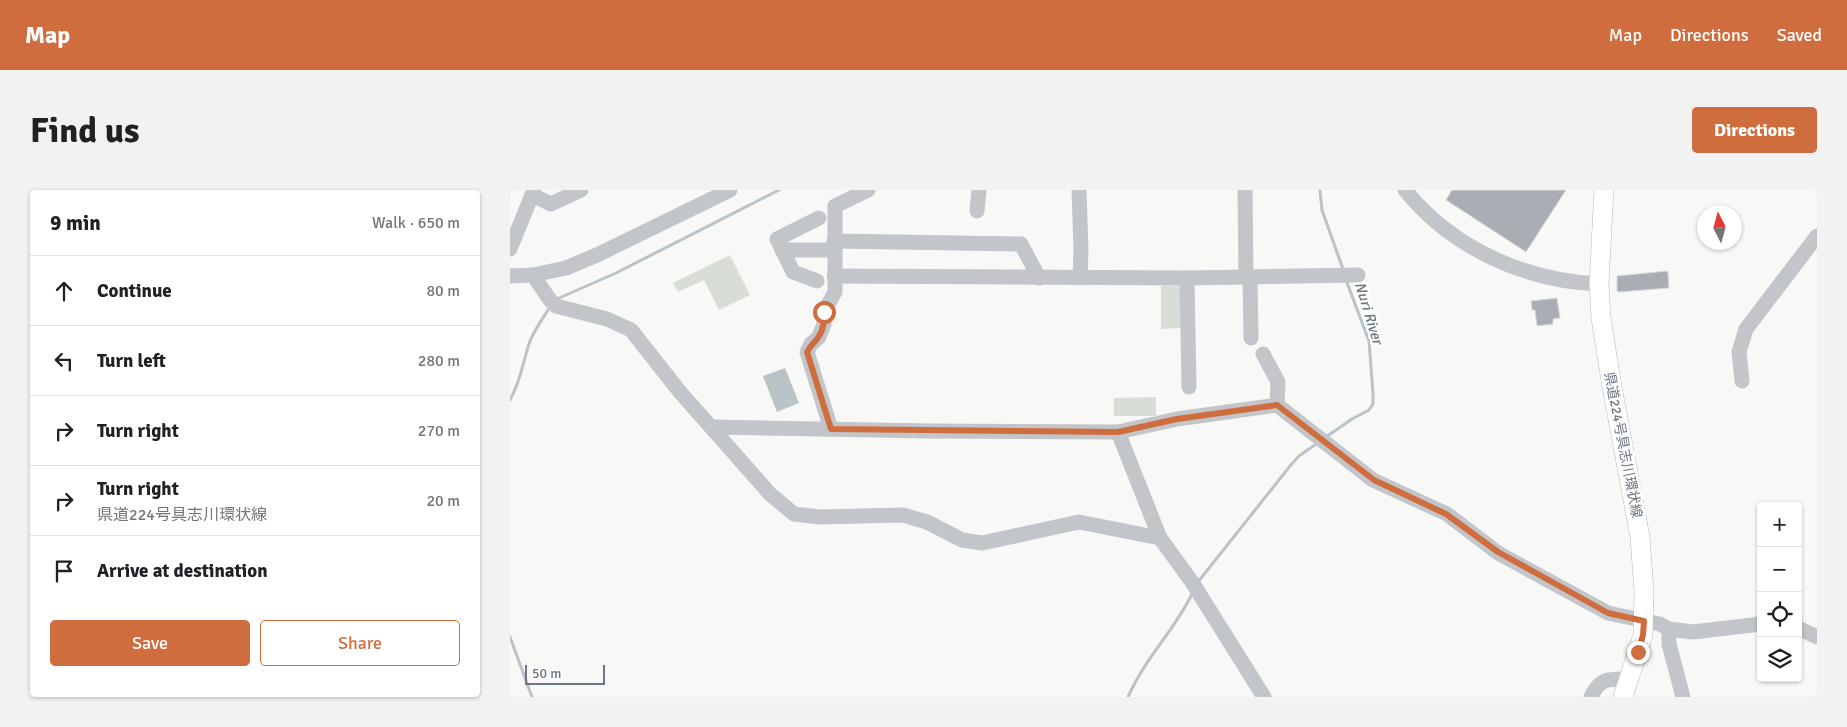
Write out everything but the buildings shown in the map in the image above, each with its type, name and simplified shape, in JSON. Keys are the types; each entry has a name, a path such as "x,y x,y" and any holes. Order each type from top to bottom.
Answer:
{"main road":[{"name":"県道224号具志川環状線","path":"1604,190 1599,284 1601,318 1605,353 1640,537 1644,592 1642,641 1623,697"}],"street":[{"path":"510,248 533,192 551,204 581,190"},
{"path":"510,276 533,275 566,268 597,255 730,190"},
{"path":"831,429 807,352 811,344 819,337 824,324 824,312 835,292 835,206 868,190"},
{"path":"978,211 979,190"},
{"path":"1079,190 1080,278"},
{"path":"1245,190 1252,338"},
{"path":"1405,190 1441,226 1471,248 1526,272 1574,283 1599,284"},
{"path":"817,281 793,272 777,239 819,218"},
{"path":"1742,381 1739,352 1746,329 1813,255 1817,236"},
{"path":"782,250 834,245 1021,244 1039,278"},
{"path":"533,275 556,306 607,319 631,330 680,392 770,494 794,514 820,517 903,515 927,522 962,540 982,543 1079,522 1160,538"},
{"path":"834,276 1039,278 1358,276"},
{"path":"1188,278 1189,387"},
{"path":"1263,354 1278,382 1277,405"},
{"path":"712,427 1118,432 1177,419 1277,405 1374,480 1446,514 1498,552 1608,613 1660,624 1669,629 1693,632 1757,624"},
{"path":"1118,432 1160,538 1192,582 1264,697"},
{"path":"1669,629 1669,644 1683,697"},
{"path":"1802,630 1817,637"},
{"path":"1591,697 1594,690 1607,679 1629,679"}],"shaded area":[{"path":"730,255 750,295 719,310 704,280 678,292 673,283"},
{"path":"1161,286 1180,286 1181,328 1161,329"},
{"path":"785,368 799,403 777,412 763,376"},
{"path":"1156,397 1156,416 1114,416 1114,398"}],"waterway":[{"path":"557,299 616,273 779,190"},
{"name":"Nuri River","path":"1320,190 1322,210 1344,272"},
{"name":"Nuri River","path":"1326,437 1369,410 1373,404 1369,341 1346,280"},
{"path":"510,400 514,393 530,341 550,307"},
{"name":"Nuri River","path":"1198,582 1290,466 1299,456 1319,442"},
{"name":"Nuri River","path":"1128,697 1143,669 1178,619 1193,592"},
{"path":"510,637 532,697"}],"route":[{"path":"824,312 824,324 819,337 811,344 807,352 831,429 1118,432 1177,419 1277,405 1374,480 1446,514 1498,552 1608,613 1644,621 1643,635 1638,652"}]}
